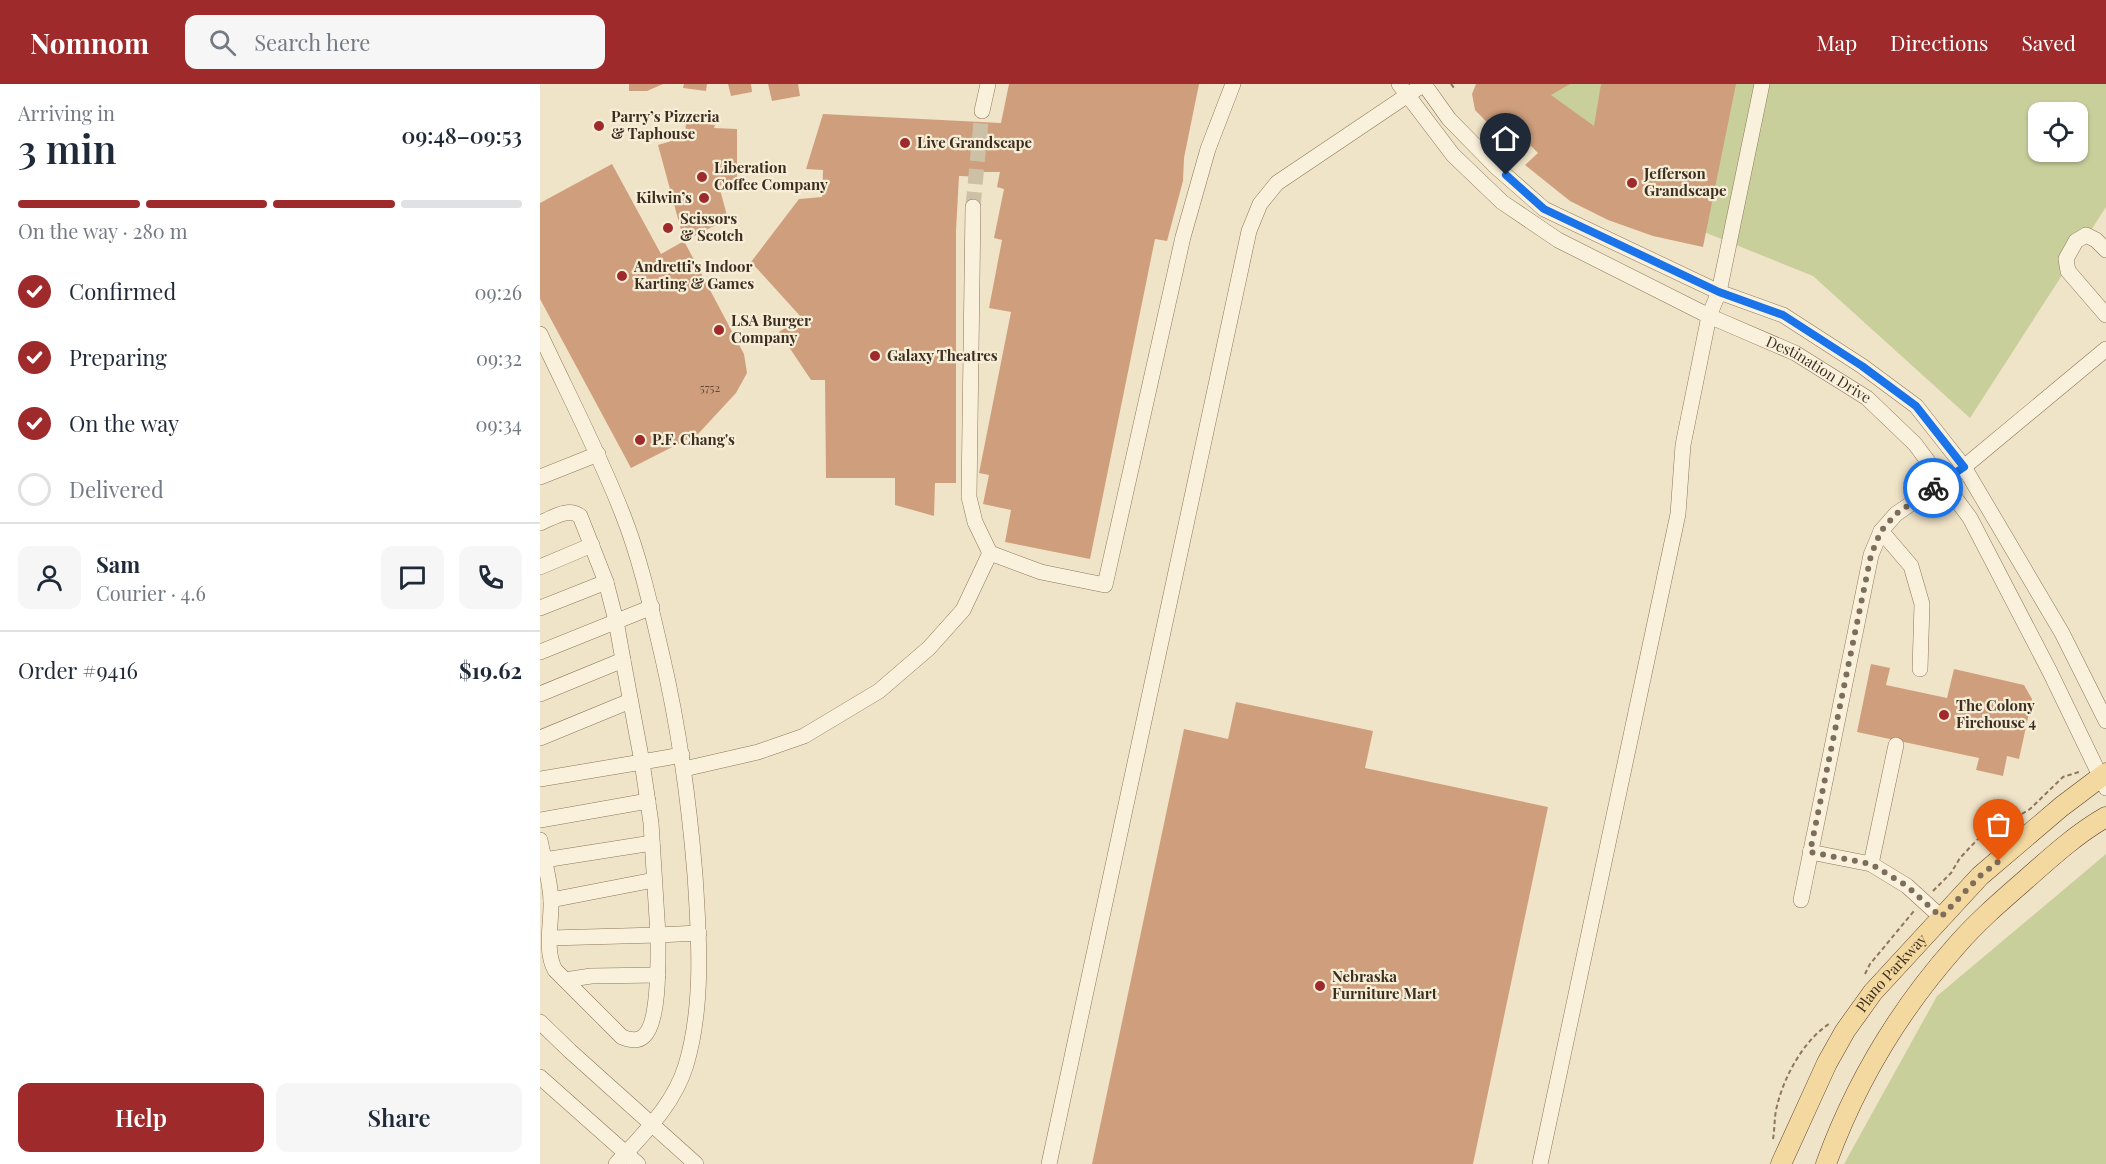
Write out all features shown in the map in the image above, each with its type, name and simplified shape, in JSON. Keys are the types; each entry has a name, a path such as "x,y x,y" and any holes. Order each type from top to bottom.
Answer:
{"main road":[{"name":"Plano Parkway","path":"1781,1164 1808,1103 1845,1031 1873,992 1980,876 2061,807 2104,779"},
{"path":"1826,1164 1836,1135 1882,1046 1910,1004 1957,945 1986,915 2067,844 2106,817"}],"street":[{"path":"982,111 988,84"},
{"path":"973,207 969,497 975,522 990,553 1041,572 1106,585 1183,237 1208,149 1233,84"},
{"path":"1049,1164 1250,231 1260,204 1277,183 1403,90 1424,84"},
{"name":"Destination Drive","path":"1424,84 1449,119 1495,166 1544,209 1719,292 1783,315 1862,366 1916,406 1964,467 2062,633 2106,721"},
{"path":"1540,1164 1678,514 1683,445 1709,316 1719,292 1762,84"},
{"name":"Destination Drive","path":"1403,90 1453,155 1502,202 1558,240 1709,316 1795,353 1867,398 1915,444 1970,518 2104,779"},
{"path":"2106,250 2096,240 2086,235 2076,241 2066,259 2068,271 2106,315"},
{"path":"540,334 598,454 623,516 652,607 683,762 699,933 699,986 686,1065 673,1094 652,1124 621,1159"},
{"path":"1800,900 1871,555 1881,531 1896,514 1964,467 2106,349"},
{"path":"540,477 598,454"},
{"path":"540,523 563,513 576,513 584,522 606,582 616,621 642,762 652,843 658,935 657,975 654,1013 650,1030 644,1037 638,1040 622,1037 552,964 551,900 540,840"},
{"path":"1881,531 1911,566 1922,604 1920,669"},
{"path":"540,567 592,545"},
{"path":"540,779 642,762 683,762 758,752 804,736 879,691 929,648 963,610 990,553"},
{"path":"540,608 606,582"},
{"path":"540,652 652,607"},
{"path":"540,694 622,660"},
{"path":"540,738 630,701"},
{"path":"1871,864 1896,744"},
{"path":"540,820 648,801"},
{"path":"544,860 652,843"},
{"path":"1810,852 1871,864 1907,886 1941,917"},
{"path":"551,900 654,880"},
{"path":"550,938 699,933"},
{"path":"565,980 591,976 657,975"},
{"path":"540,1022 696,1164"},
{"path":"540,1030 570,1051"},
{"path":"540,1077 621,1159 638,1164"}],"path":[{"path":"1451,84 1455,89"}],"green space":[{"path":"1490,84 2106,84 2106,207 1970,418 1813,276 1565,176"},
{"path":"2106,854 2106,1164 1844,1164 1937,996"}],"building":[{"path":"629,84 663,84 647,91 629,91"},
{"path":"684,84 707,84 706,91 683,88"},
{"path":"728,84 751,84 752,92 731,96"},
{"path":"768,84 798,84 800,96 772,101"},
{"path":"1009,84 1199,84 1184,158 1183,181 1167,241 1155,239 1090,559 1005,542 1011,510 983,504 989,475 979,473 1011,312 989,308 1002,240 994,238 1004,189 997,187 1000,172 982,172 982,177 959,176 956,231 956,483 935,483 934,516 895,505 895,478 826,478 825,380 811,380 779,332 801,317 751,262 799,199 822,197 823,170 806,169 823,114 1001,123"},
{"name":"Jefferson Grandscape","path":"1476,84 1570,84 1551,95 1594,126 1601,84 1736,84 1703,247 1653,236 1608,220 1570,201 1525,165 1538,153 1531,146 1520,156 1475,110 1472,94"},
{"path":"686,121 715,125 714,128 737,129 737,180 719,186 728,219 684,241 658,145 685,137"},
{"name":"Andretti's Indoor Karting & Games","path":"612,164 661,254 684,241 744,354 747,373 736,393 698,434 631,468 540,299 540,203"},
{"name":"The Colony Firehouse 4","path":"1871,664 1890,668 1886,685 1947,698 1954,669 2024,685 2032,699 2019,759 2007,756 2003,776 1976,770 1979,758 1857,732"},
{"name":"Nebraska Furniture Mart","path":"1236,702 1373,731 1365,768 1548,807 1473,1164 1092,1164 1184,729 1228,739"}],"tunnel":[{"path":"973,207 982,111"}],"way so far":[{"path":"1933,488 1896,514 1881,531 1871,555 1810,852 1871,864 1907,886 1941,917 1980,876 1999,861"}],"place":[{"name":"Parry’s Pizzeria & Taphouse","path":"599,126"},
{"name":"Live Grandscape","path":"905,143"},
{"name":"Liberation Coffee Company","path":"702,177"},
{"name":"Jefferson Grandscape","path":"1632,183"},
{"name":"Kilwin’s","path":"704,198"},
{"name":"Scissors & Scotch","path":"668,228"},
{"name":"Andretti's Indoor Karting & Games","path":"622,276"},
{"name":"LSA Burger Company","path":"719,330"},
{"name":"Galaxy Theatres","path":"875,356"},
{"name":"P.F. Chang's","path":"640,440"},
{"name":"The Colony Firehouse 4","path":"1944,715"},
{"name":"Nebraska Furniture Mart","path":"1320,986"}],"route":[{"path":"1506,175 1544,209 1719,292 1783,315 1862,366 1916,406 1964,467 1933,488"}]}
